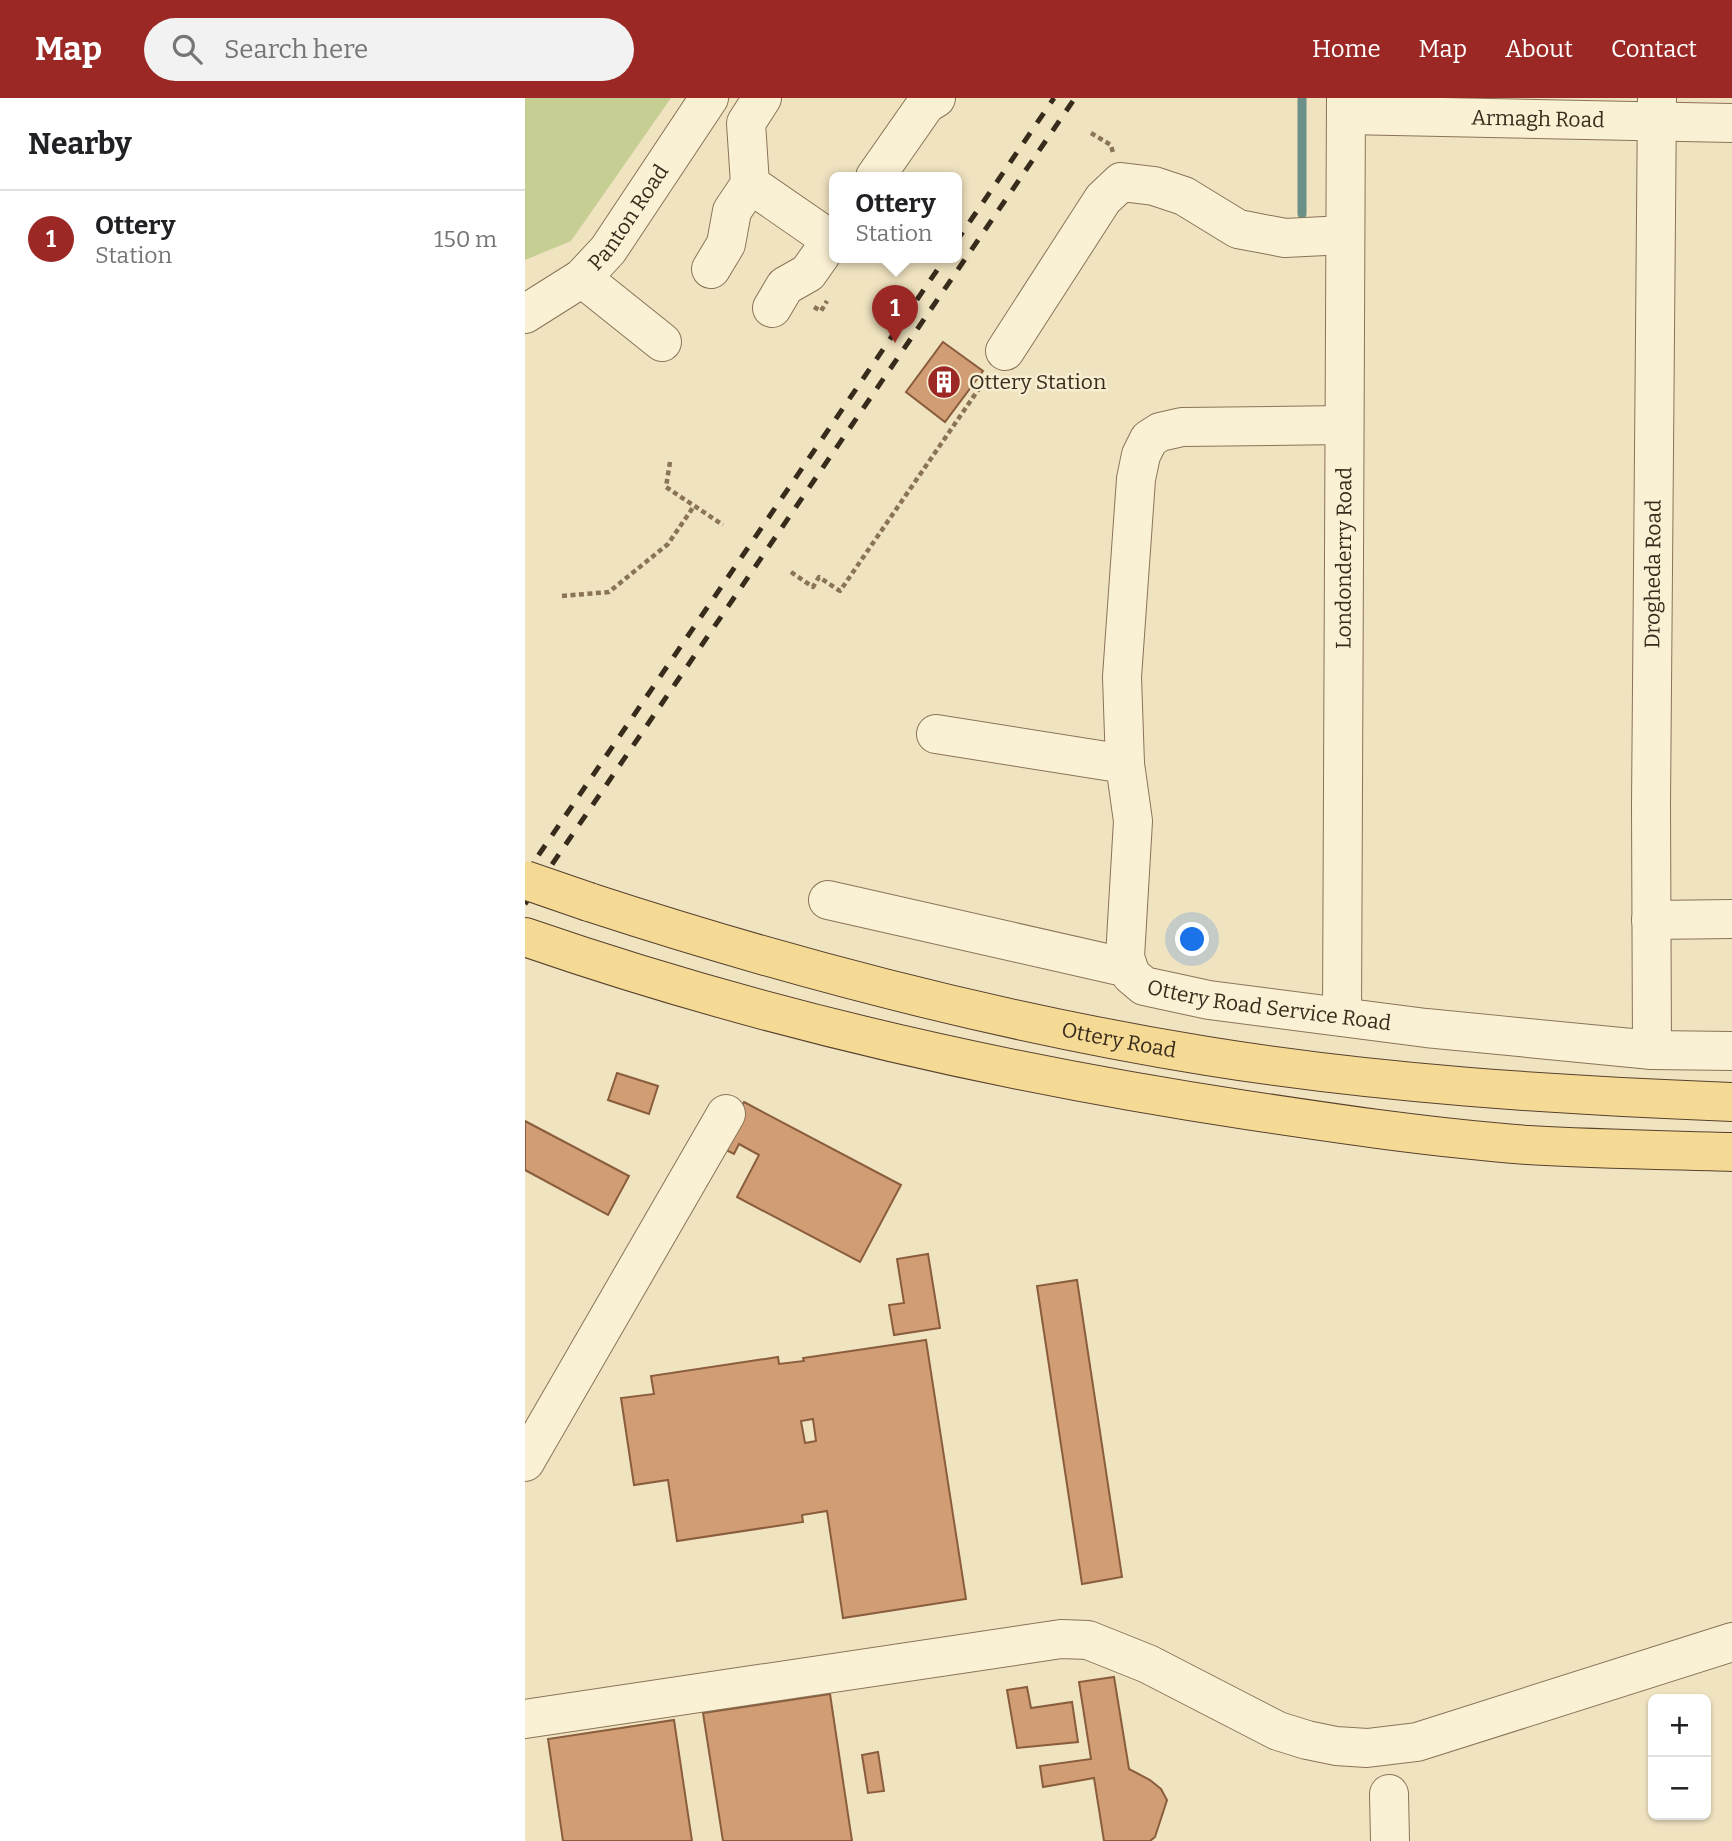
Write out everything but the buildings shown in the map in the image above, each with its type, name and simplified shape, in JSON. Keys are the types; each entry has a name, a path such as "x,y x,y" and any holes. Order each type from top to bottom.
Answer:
{"main road":[{"name":"Ottery Road","path":"525,880 716,943 894,991 1024,1021 1196,1054 1444,1085 1585,1096 1732,1102"},
{"path":"542,943 693,991 790,1018 1089,1085 1462,1139 1553,1146 1732,1152"}],"street":[{"name":"Panton Road","path":"525,314 582,278 608,250 709,98"},
{"path":"711,269 726,244 732,211 750,184 746,123 762,98"},
{"path":"878,172 926,100"},
{"name":"Armagh Road","path":"1346,107 1657,110 1732,123"},
{"name":"Londonderry Road","path":"1342,1016 1346,107"},
{"name":"Drogheda Road","path":"1651,1050 1657,110"},
{"path":"1005,351 1103,200 1121,182 1154,186 1184,196 1238,229 1285,238 1345,235"},
{"path":"750,184 829,236"},
{"path":"772,308 785,286 808,273 829,242"},
{"path":"582,278 662,342"},
{"name":"Ottery Road Service Road","path":"1344,425 1182,427 1160,432 1149,439 1141,455 1136,479 1122,677 1125,764 1133,821 1125,957 1136,981 1151,988 1209,1000 1426,1028 1651,1050 1732,1051"},
{"path":"936,734 1125,764"},
{"path":"828,900 1128,968"},
{"path":"1651,920 1732,919"},
{"path":"525,1462 726,1114"},
{"path":"525,1719 1061,1639 1088,1640 1148,1664 1278,1731 1336,1746 1379,1747 1430,1738 1732,1642"},
{"path":"1389,1794 1390,1841"}],"path":[{"path":"1091,133 1111,145"},
{"path":"791,572 813,587 819,577 840,591 1005,351"},
{"path":"670,462 666,487 723,525"},
{"path":"562,596 609,592 668,544 694,506"}],"green space":[{"path":"525,98 671,98 571,241 525,260"}],"waterway":[{"path":"1302,98 1302,214"}],"railway":[{"path":"962,233 1054,98"},
{"path":"525,904 1075,98"},
{"path":"525,875 942,263"}],"place":[{"name":"Ottery","path":"895,343"},
{"name":"Ottery Station","path":"944,382"}]}
